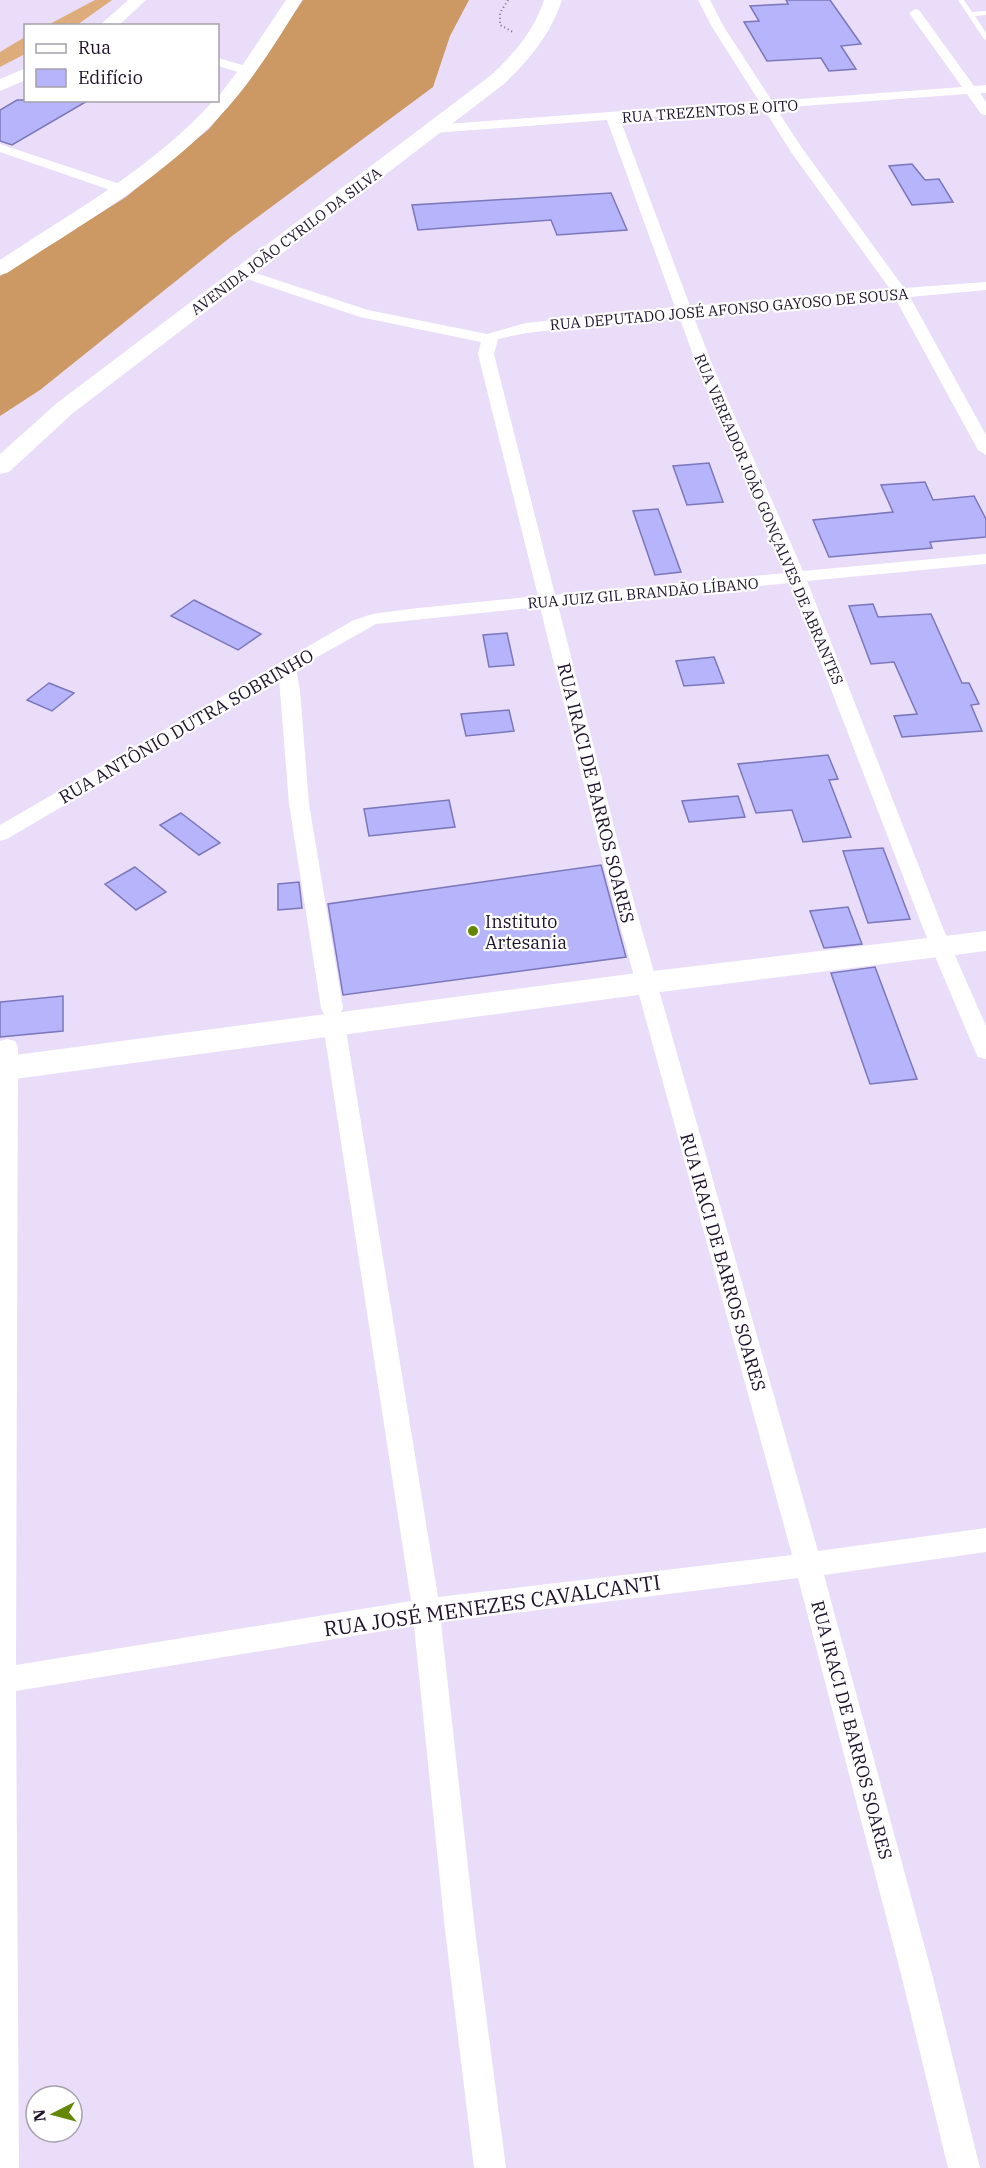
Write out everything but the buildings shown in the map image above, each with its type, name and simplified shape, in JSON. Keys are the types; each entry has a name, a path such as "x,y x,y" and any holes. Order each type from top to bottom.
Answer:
{"main road":[{"path":"109,24 138,0"},
{"path":"0,269 121,189 199,127 248,71 294,0"},
{"name":"AVENIDA JOÃO CYRILO DA SILVA","path":"0,467 64,408 510,69 535,36 548,15 553,0"},
{"path":"0,86 24,74"},
{"path":"4,1058 937,937 986,922"},
{"path":"937,937 986,941"}],"street":[{"path":"704,0 718,27 768,107 900,293 986,450"},
{"path":"915,13 986,111"},
{"path":"219,62 248,71"},
{"name":"RUA TREZENTOS E OITO","path":"433,129 768,107 986,89"},
{"name":"RUA VEREADOR JOÃO GONÇALVES DE ABRANTES","path":"613,118 706,369 797,578 937,937 986,1051"},
{"path":"0,148 121,189"},
{"path":"243,273 365,314 488,347"},
{"name":"RUA DEPUTADO JOSÉ AFONSO GAYOSO DE SOUSA","path":"488,347 501,334 566,322 684,310 986,286"},
{"name":"RUA IRACI DE BARROS SOARES","path":"488,347 547,602 643,974 808,1565 907,1933 964,2168"},
{"name":"RUA JUIZ GIL BRANDÃO LÍBANO","path":"372,619 986,560"},
{"name":"RUA ANTÔNIO DUTRA SOBRINHO","path":"0,834 358,625 372,619"},
{"path":"286,667 291,690 299,804 426,1611 460,1930 490,2168"},
{"path":"3,2168 1,1680 4,1058"},
{"name":"RUA JOSÉ MENEZES CAVALCANTI","path":"1,1680 426,1611 808,1565 986,1540"}],"lane":[{"path":"961,0 986,38"},
{"path":"970,14 986,13"}],"shaded area":[{"path":"95,0 112,0 78,24 50,24"},
{"path":"303,0 469,0 450,36 433,87 232,236 40,390 0,416 0,276 126,197 209,129 245,86"},
{"path":"24,38 24,55 0,67 0,52"}],"place":[{"name":"Instituto Artesania","path":"473,931"}]}
